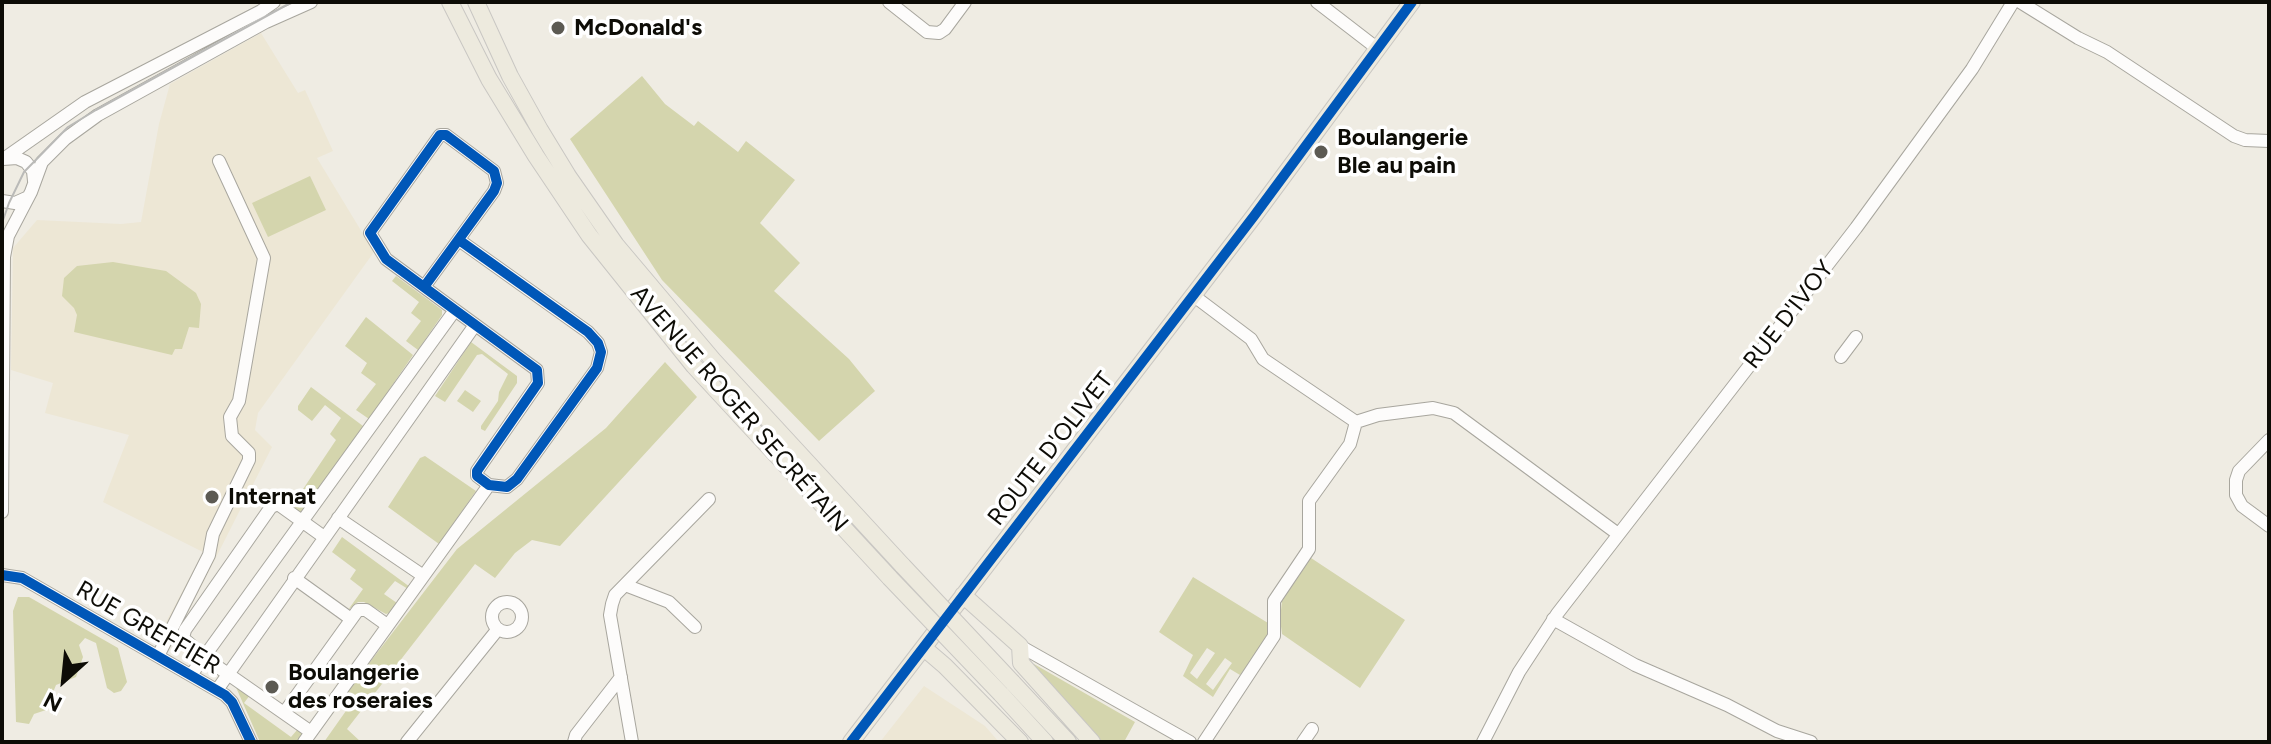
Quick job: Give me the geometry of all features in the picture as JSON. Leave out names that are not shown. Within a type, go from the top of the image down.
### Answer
[{"type":"main road","name":"AVENUE ROGER SECRÉTAIN","points":[[450,2],[489,79],[536,156],[589,235],[694,366],[1006,688],[1068,742]]},
{"type":"main road","points":[[465,2],[503,81],[540,130]]},
{"type":"main road","name":"AVENUE ROGER SECRÉTAIN","points":[[476,2],[510,76],[540,130],[616,245],[896,572]]},
{"type":"main road","name":"ROUTE D'OLIVET","points":[[851,742],[1194,296],[1279,177],[1412,2]]},
{"type":"main road","points":[[963,595],[1020,646],[1021,663],[1025,669],[1092,742]]},
{"type":"main road","points":[[924,648],[1020,742]]},
{"type":"main road","name":"AVENUE ROGER SECRÉTAIN","points":[[1006,688],[1045,742]]},
{"type":"street","points":[[4,159],[85,102],[274,2]]},
{"type":"street","points":[[2,512],[4,257],[8,236],[34,185],[38,170],[65,139],[98,115],[266,22],[311,2]]},
{"type":"street","points":[[889,2],[927,32],[939,33],[965,2]]},
{"type":"street","points":[[1317,2],[1378,49]]},
{"type":"street","name":"RUE D'IVOY","points":[[1483,742],[1519,672],[1553,619],[1856,228],[1972,69],[2013,2]]},
{"type":"street","points":[[2020,2],[2107,52],[2234,136],[2245,140],[2269,141]]},
{"type":"street","points":[[424,287],[494,191],[497,177],[494,171],[446,135],[440,135],[370,233],[386,259],[475,325],[533,366],[540,378],[477,471],[477,476],[489,485],[507,487],[517,479],[597,368],[601,352],[588,332],[459,240]]},
{"type":"street","points":[[4,159],[17,158],[27,163],[33,171],[34,185]]},
{"type":"street","points":[[158,656],[209,555],[213,534],[249,460],[249,453],[232,436],[230,417],[239,401],[264,258],[219,161]]},
{"type":"street","points":[[2,201],[15,203],[26,198]]},
{"type":"street","points":[[1194,296],[1251,339],[1263,359],[1356,422]]},
{"type":"street","points":[[191,675],[455,310]]},
{"type":"street","points":[[217,690],[475,325]]},
{"type":"street","points":[[1841,357],[1856,337]]},
{"type":"street","points":[[1356,422],[1378,415],[1433,408],[1454,413],[1618,534]]},
{"type":"street","points":[[1204,742],[1274,636],[1274,601],[1309,549],[1309,501],[1350,444],[1356,422]]},
{"type":"street","points":[[2269,440],[2239,471],[2236,480],[2236,495],[2242,506],[2269,526]]},
{"type":"street","points":[[360,443],[381,457]]},
{"type":"street","points":[[324,537],[278,504],[271,507],[185,630],[183,638],[203,659],[284,713],[308,737],[489,485]]},
{"type":"street","points":[[632,742],[610,615],[615,595],[709,499]]},
{"type":"street","points":[[338,518],[422,575]]},
{"type":"street","name":"RUE GREFFIER","points":[[2,575],[22,578],[217,690],[232,702],[251,742]]},
{"type":"street","points":[[294,578],[351,619]]},
{"type":"street","points":[[625,585],[669,602],[695,627]]},
{"type":"street","points":[[284,713],[358,610],[363,609],[387,625]]},
{"type":"street","points":[[1553,619],[1635,665],[1727,705],[1775,736],[1811,742]]},
{"type":"street","points":[[407,742],[498,629]]},
{"type":"street","points":[[1020,646],[1190,742]]},
{"type":"street","points":[[574,742],[576,735],[621,677]]},
{"type":"street","points":[[1303,742],[1312,729]]},
{"type":"shaded area","points":[[261,33],[298,93],[305,90],[333,151],[317,158],[374,252],[258,413],[255,430],[272,447],[169,650],[155,643],[203,552],[103,502],[129,435],[45,413],[53,383],[11,370],[13,248],[37,220],[141,222],[159,124],[170,84]]},
{"type":"shaded area","points":[[924,686],[985,726],[999,742],[880,742]]},
{"type":"green space","points":[[642,76],[665,104],[694,126],[698,121],[738,152],[746,141],[795,180],[760,223],[800,263],[774,291],[849,359],[875,391],[819,441],[662,280],[570,139]]},
{"type":"green space","points":[[310,176],[326,210],[268,237],[252,203]]},
{"type":"green space","points":[[113,262],[166,271],[196,293],[201,304],[199,328],[189,327],[182,349],[175,349],[172,355],[74,332],[77,315],[62,296],[64,278],[77,266]]},
{"type":"green space","points":[[396,276],[442,310],[442,315],[418,350],[406,341],[421,321],[411,313],[419,302],[392,281]]},
{"type":"green space","points":[[366,317],[413,355],[369,419],[356,410],[376,384],[361,373],[367,363],[345,346]]},
{"type":"green space","points":[[471,342],[517,376],[517,383],[485,431],[481,426],[498,401],[508,374],[482,354],[477,355],[445,402],[435,396]]},
{"type":"green space","points":[[665,362],[697,397],[560,546],[532,540],[515,553],[495,578],[475,564],[347,729],[361,742],[324,742],[348,708],[340,701],[457,549],[606,428]]},
{"type":"green space","points":[[311,387],[363,426],[303,513],[300,513],[291,507],[336,440],[330,434],[341,418],[325,405],[312,421],[298,410]]},
{"type":"green space","points":[[465,390],[481,401],[473,412],[457,401]]},
{"type":"green space","points":[[425,456],[476,491],[439,544],[388,507],[420,458]]},
{"type":"green space","points":[[342,537],[410,587],[408,589],[395,581],[384,594],[397,603],[389,613],[364,602],[358,602],[348,610],[363,589],[350,579],[356,570],[332,552]]},
{"type":"green space","points":[[1311,558],[1405,620],[1360,688],[1282,634],[1282,601]]},
{"type":"green space","points":[[1193,577],[1268,623],[1269,631],[1268,638],[1240,675],[1230,669],[1213,697],[1183,676],[1193,655],[1159,632]],"holes":[[[1207,648],[1215,653],[1197,679],[1190,673]],[[1225,658],[1232,663],[1213,690],[1206,684]]]},
{"type":"green space","points":[[18,597],[29,597],[118,648],[127,682],[121,691],[114,693],[107,688],[96,643],[85,638],[79,645],[83,657],[76,677],[56,685],[46,710],[34,714],[29,724],[16,722],[13,611]]},
{"type":"green space","points":[[1034,664],[1135,722],[1124,742],[1099,742],[1032,666]]},
{"type":"green space","points":[[235,685],[250,695],[244,703],[291,737],[297,730],[302,733],[300,742],[260,742]]},
{"type":"tram line","points":[[2,223],[24,172],[68,127],[292,2]]},
{"type":"cycle path","points":[[851,742],[1254,216],[1412,2]]},
{"type":"cycle path","points":[[424,287],[497,183],[494,171],[446,135],[440,135],[370,233],[386,259],[455,310],[537,370],[538,383],[477,471],[477,476],[489,485],[507,487],[517,479],[597,368],[601,352],[588,332],[459,240]]},
{"type":"cycle path","points":[[2,575],[22,578],[225,695],[232,702],[251,742]]},
{"type":"place","name":"McDonald's","points":[[558,28]]},
{"type":"place","name":"Boulangerie Ble au pain","points":[[1321,152]]},
{"type":"place","name":"Internat","points":[[212,497]]},
{"type":"place","name":"Boulangerie des roseraies","points":[[272,687]]}]
